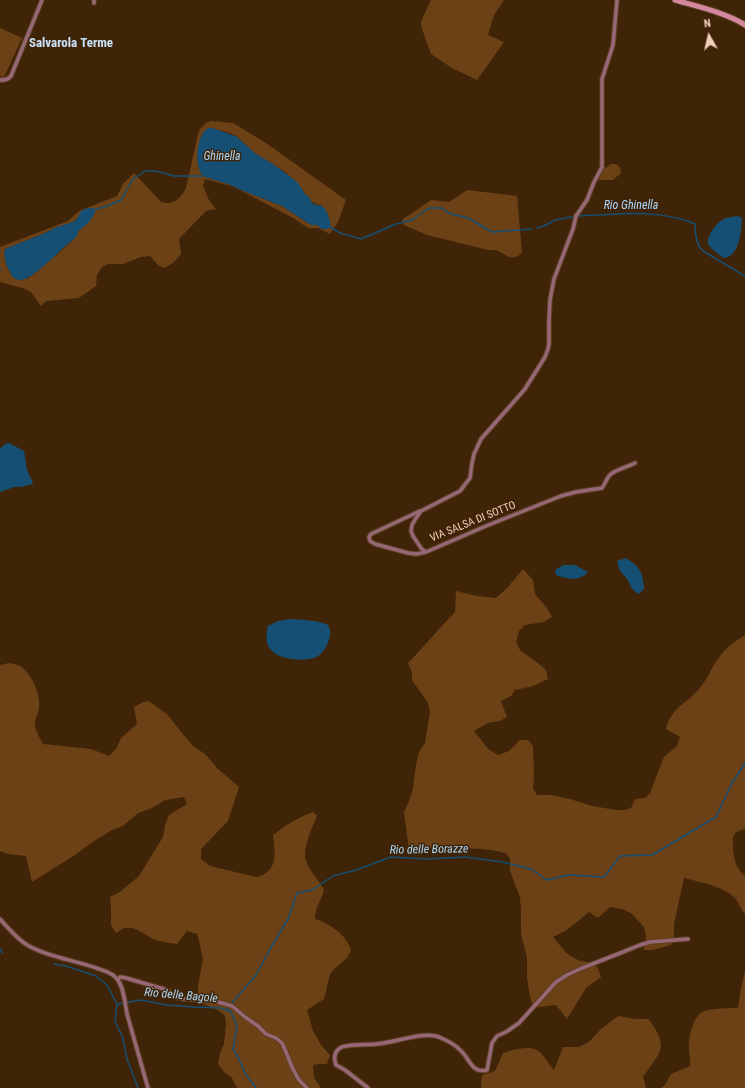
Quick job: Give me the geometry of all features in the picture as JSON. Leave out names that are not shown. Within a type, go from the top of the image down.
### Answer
[{"type":"main road","points":[[675,0],[724,15],[745,25]]},
{"type":"street","points":[[0,80],[6,80],[11,76],[42,0]]},
{"type":"street","points":[[426,552],[416,554],[408,553],[375,544],[370,541],[369,537],[371,534],[460,491],[470,478],[474,454],[481,439],[524,389],[545,357],[549,344],[549,321],[552,290],[576,217],[588,198],[602,164],[602,78],[613,45],[617,0]]},
{"type":"street","name":"VIA SALSA DI SOTTO","points":[[421,511],[412,525],[411,531],[421,548],[426,552],[561,496],[602,488],[609,476],[616,471],[635,463]]},
{"type":"street","points":[[0,919],[28,946],[42,952],[92,966],[108,972],[118,979],[148,1088]]},
{"type":"street","points":[[368,1088],[336,1065],[334,1060],[335,1054],[340,1048],[387,1043],[422,1036],[437,1037],[451,1043],[461,1050],[476,1070],[481,1072],[487,1070],[492,1043],[497,1036],[520,1023],[556,982],[582,968],[640,945],[650,942],[688,939]]},
{"type":"street","points":[[118,979],[120,977],[126,978],[166,990],[173,995],[185,999],[216,1001],[232,1006],[266,1034],[276,1038],[282,1043],[292,1068],[299,1080],[307,1088]]},
{"type":"shaded area","points":[[431,0],[504,0],[494,15],[488,35],[504,42],[477,80],[452,68],[431,54],[421,23]]},
{"type":"shaded area","points":[[0,28],[22,38],[4,77],[0,76]]},
{"type":"shaded area","points":[[211,121],[233,123],[266,143],[346,200],[338,222],[330,234],[318,228],[308,228],[293,218],[234,187],[205,179],[203,186],[209,200],[216,209],[206,211],[179,239],[181,254],[173,263],[164,268],[159,266],[150,256],[141,257],[123,264],[108,264],[102,267],[97,275],[96,286],[79,298],[46,301],[41,306],[31,292],[0,282],[0,247],[68,221],[79,211],[117,196],[123,184],[134,173],[161,202],[169,203],[179,198],[186,188],[199,130],[206,123]],"holes":[[[213,128],[236,136],[255,153],[280,168],[291,177],[312,202],[321,205],[326,211],[329,219],[327,229],[322,229],[317,225],[309,224],[282,206],[228,184],[205,177],[201,173],[198,162],[200,141],[205,130]],[[79,215],[86,225],[78,231],[73,240],[60,252],[27,279],[11,275],[5,259],[5,249],[70,223],[76,220]]]},
{"type":"shaded area","points":[[611,164],[616,164],[620,167],[621,173],[613,180],[598,180],[604,166],[606,168]]},
{"type":"shaded area","points":[[467,190],[517,196],[522,253],[518,256],[511,257],[499,251],[488,250],[427,235],[404,225],[402,220],[431,200],[449,202]]},
{"type":"shaded area","points":[[523,569],[533,580],[535,594],[547,608],[552,617],[544,622],[525,625],[519,631],[516,642],[520,650],[546,670],[548,679],[533,686],[515,690],[511,696],[501,701],[507,717],[500,721],[488,723],[474,731],[488,749],[498,755],[509,751],[520,740],[528,740],[533,746],[533,789],[537,795],[552,795],[592,806],[616,810],[631,808],[635,799],[645,798],[650,793],[664,757],[677,746],[680,737],[666,729],[671,716],[699,689],[723,652],[745,635],[745,829],[739,831],[734,836],[733,853],[739,870],[745,876],[745,914],[735,898],[724,890],[684,878],[674,924],[674,939],[671,945],[652,950],[644,950],[646,936],[644,927],[631,913],[622,909],[610,907],[598,918],[589,912],[567,930],[553,937],[563,950],[572,957],[580,961],[594,964],[597,967],[601,977],[586,988],[567,1019],[556,1005],[538,1007],[532,1004],[527,977],[527,958],[521,934],[520,897],[510,871],[510,858],[505,853],[482,849],[441,847],[409,849],[404,812],[413,789],[419,752],[425,743],[430,712],[428,703],[412,680],[412,672],[408,663],[455,612],[456,591],[477,596],[496,598],[508,587]]},
{"type":"shaded area","points":[[9,663],[23,668],[31,678],[37,690],[39,708],[35,727],[43,744],[91,749],[109,756],[116,749],[121,738],[137,724],[134,707],[143,702],[149,701],[168,715],[192,745],[206,755],[218,769],[239,787],[228,821],[201,849],[201,859],[210,866],[256,877],[263,874],[269,871],[274,861],[275,855],[273,835],[282,828],[307,814],[313,812],[317,816],[308,838],[305,851],[306,861],[324,890],[316,911],[315,919],[337,930],[349,944],[351,950],[347,958],[330,974],[324,999],[307,1010],[313,1031],[321,1045],[330,1055],[327,1064],[313,1065],[314,1078],[321,1088],[237,1088],[232,1078],[224,1072],[218,1064],[220,1053],[224,1044],[226,1024],[225,1016],[218,1010],[201,1003],[198,996],[198,986],[203,959],[197,934],[187,931],[177,944],[156,940],[136,929],[131,928],[121,929],[116,933],[111,925],[110,897],[120,892],[139,876],[163,837],[165,825],[169,815],[187,804],[184,797],[165,800],[152,808],[138,813],[123,826],[112,830],[32,882],[26,856],[8,854],[0,851],[0,665]]},
{"type":"shaded area","points":[[745,971],[745,1088],[661,1088],[665,1085],[671,1074],[690,1066],[689,1039],[693,1024],[698,1016],[704,1011],[709,1010],[738,1008]]},
{"type":"shaded area","points":[[618,1016],[635,1019],[648,1019],[660,1038],[661,1047],[659,1053],[643,1077],[646,1088],[481,1088],[482,1075],[495,1071],[503,1053],[520,1048],[537,1050],[542,1054],[554,1070],[563,1047],[579,1047],[589,1042],[601,1029]]},
{"type":"water","name":"Ghinella","points":[[208,128],[213,128],[237,137],[256,154],[292,178],[298,183],[312,203],[322,206],[326,210],[331,224],[330,227],[327,229],[322,229],[317,225],[311,225],[282,206],[228,184],[205,177],[201,173],[199,167],[198,152],[201,137]]},
{"type":"water","points":[[89,208],[96,209],[93,216],[87,224],[78,231],[78,234],[74,239],[30,276],[20,280],[13,277],[6,263],[4,254],[5,249],[70,223],[76,220],[82,210]]},
{"type":"water","points":[[737,216],[742,218],[739,242],[733,253],[724,258],[709,246],[708,238],[717,224],[725,218]]},
{"type":"water","points":[[9,443],[24,451],[27,470],[33,483],[0,492],[0,449],[5,444]]},
{"type":"water","points":[[626,558],[638,567],[642,574],[644,589],[639,594],[633,589],[619,568],[617,561]]},
{"type":"water","points":[[564,565],[575,565],[588,572],[581,577],[573,579],[556,575],[555,571]]},
{"type":"water","points":[[291,619],[315,621],[328,625],[330,635],[322,653],[311,659],[299,660],[280,656],[269,648],[266,639],[268,626],[278,621]]},
{"type":"waterway","points":[[96,209],[121,200],[133,179],[145,171],[156,171],[174,176],[203,176]]},
{"type":"waterway","points":[[330,227],[340,233],[361,239],[396,224],[412,220],[429,208],[442,208],[452,214],[468,218],[492,232],[532,229]]},
{"type":"waterway","name":"Rio Ghinella","points":[[537,228],[557,220],[580,216],[648,214],[672,217],[695,224],[697,242],[700,248],[745,276]]},
{"type":"waterway","name":"Rio delle Borazze","points":[[228,1010],[232,1003],[256,975],[288,919],[297,893],[312,890],[333,876],[356,870],[391,857],[427,859],[465,857],[502,862],[531,869],[547,880],[568,875],[604,877],[620,856],[652,855],[716,817],[732,783],[745,763]]},
{"type":"waterway","points":[[0,949],[3,953]]},
{"type":"waterway","points":[[54,964],[66,966],[96,976],[107,985],[117,1004],[115,1021],[123,1038],[127,1059],[138,1088]]},
{"type":"waterway","name":"Rio delle Bagole","points":[[117,1004],[141,1000],[167,1005],[221,1008],[231,1012],[237,1026],[233,1049],[245,1073],[256,1088]]},
{"type":"district","name":"Salvarola Terme","points":[[71,44]]}]
